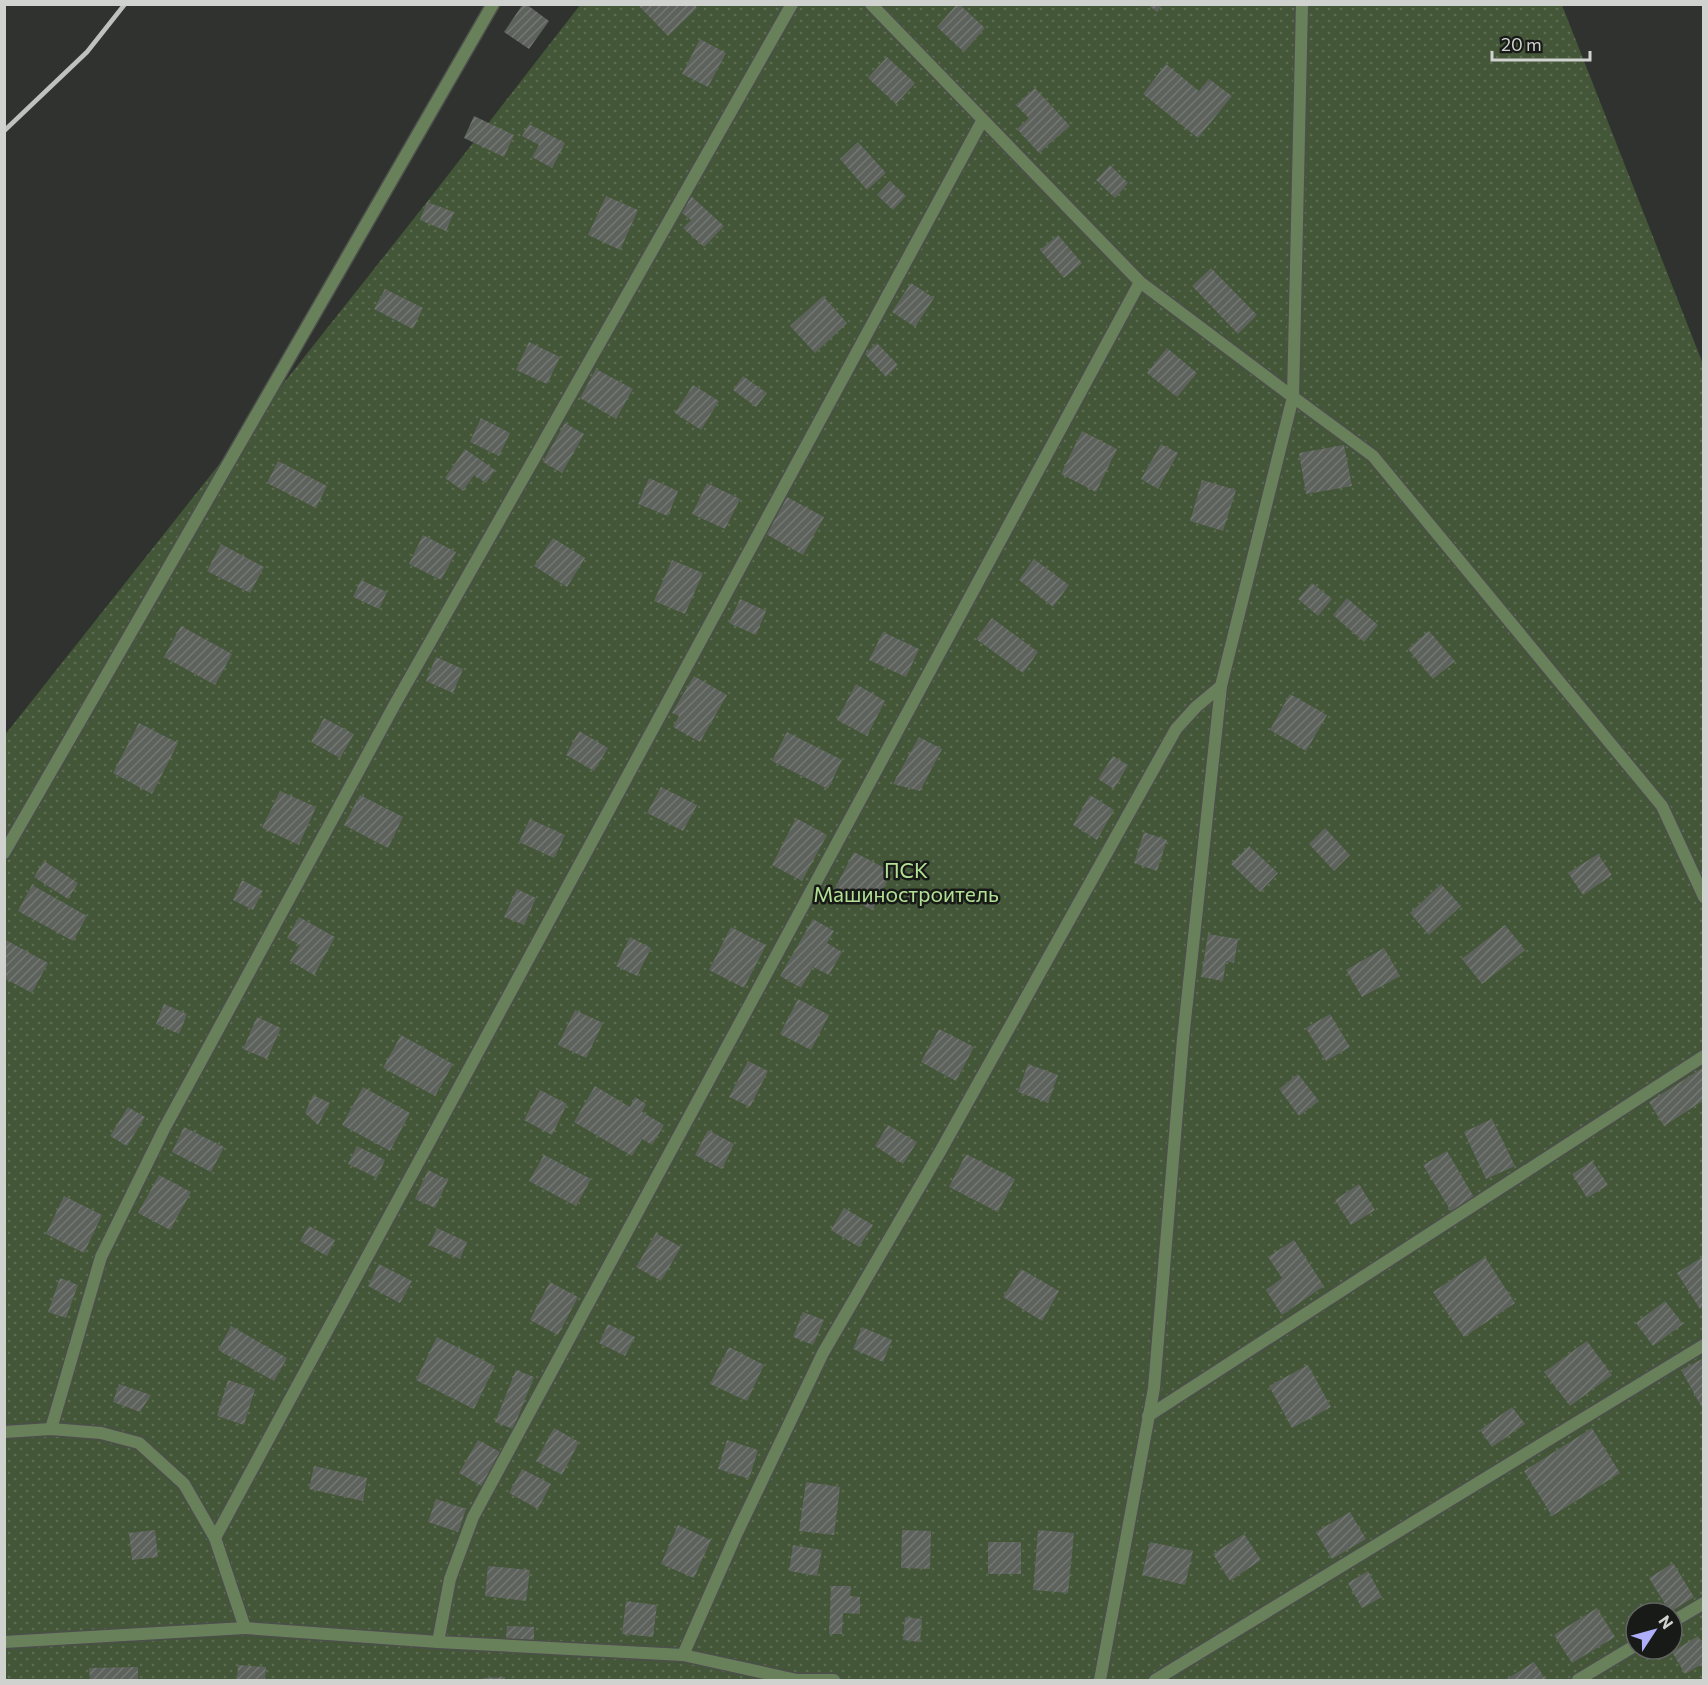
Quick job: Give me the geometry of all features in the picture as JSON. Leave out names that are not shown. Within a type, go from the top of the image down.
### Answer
[{"type":"street","points":[[4,853],[493,4]]},
{"type":"street","points":[[51,1429],[101,1257],[164,1129],[395,704],[792,4]]},
{"type":"street","points":[[871,4],[1140,282],[1373,456],[1662,806],[1704,897]]},
{"type":"street","points":[[1100,1680],[1154,1388],[1183,1039],[1221,686],[1293,397],[1302,4]]},
{"type":"street","points":[[215,1538],[982,120]]},
{"type":"street","points":[[438,1642],[450,1579],[474,1517],[1140,282]]},
{"type":"street","points":[[683,1655],[736,1535],[823,1353],[941,1150],[1176,729],[1196,707],[1221,686]]},
{"type":"street","points":[[1148,1416],[1704,1056]]},
{"type":"street","points":[[1155,1680],[1704,1345]]},
{"type":"street","points":[[4,1432],[51,1429],[101,1433],[139,1443],[184,1484],[215,1538],[245,1628]]},
{"type":"street","points":[[1684,1615],[1704,1603]]},
{"type":"street","points":[[4,1642],[245,1628],[438,1642],[683,1655],[797,1680],[834,1680]]},
{"type":"street","points":[[1578,1680],[1624,1652]]},
{"type":"green space","name":"ПСК Машиностроитель","points":[[580,5],[1562,5],[1703,364],[1703,1680],[5,1680],[4,736]]},
{"type":"building","points":[[523,4],[549,21],[529,49],[504,32]]},
{"type":"building","points":[[641,4],[694,4],[697,8],[668,36],[639,6]]},
{"type":"building","points":[[957,4],[985,28],[964,52],[937,27]]},
{"type":"building","points":[[1147,4],[1163,4],[1157,12]]},
{"type":"building","points":[[700,39],[726,53],[708,87],[682,74]]},
{"type":"building","points":[[887,57],[915,83],[896,104],[868,78]]},
{"type":"building","points":[[1166,64],[1199,91],[1209,79],[1232,96],[1198,138],[1143,94]]},
{"type":"building","points":[[1035,88],[1070,126],[1039,153],[1017,129],[1029,118],[1016,105]]},
{"type":"building","points":[[474,116],[514,135],[504,157],[464,138]]},
{"type":"building","points":[[529,124],[565,143],[552,168],[532,157],[539,145],[522,136]]},
{"type":"building","points":[[858,142],[886,173],[867,190],[840,159]]},
{"type":"building","points":[[1110,165],[1128,183],[1115,198],[1096,180]]},
{"type":"building","points":[[890,181],[906,196],[893,210],[877,195]]},
{"type":"building","points":[[690,195],[724,226],[704,247],[683,228],[691,220],[677,209]]},
{"type":"building","points":[[606,196],[638,210],[620,250],[588,235]]},
{"type":"building","points":[[427,202],[454,212],[446,231],[420,220]]},
{"type":"building","points":[[1058,235],[1082,263],[1064,278],[1040,250]]},
{"type":"building","points":[[1211,268],[1257,315],[1238,334],[1192,286]]},
{"type":"building","points":[[911,283],[934,298],[915,327],[892,312]]},
{"type":"building","points":[[385,289],[423,308],[413,329],[374,309]]},
{"type":"building","points":[[823,296],[847,323],[815,353],[790,326]]},
{"type":"building","points":[[529,342],[560,357],[547,384],[516,370]]},
{"type":"building","points":[[877,343],[898,365],[886,377],[865,354]]},
{"type":"building","points":[[1167,348],[1197,373],[1177,397],[1147,373]]},
{"type":"building","points":[[596,369],[633,389],[616,419],[580,398]]},
{"type":"building","points":[[743,376],[767,393],[756,407],[733,390]]},
{"type":"building","points":[[693,385],[719,401],[701,430],[675,413]]},
{"type":"building","points":[[481,418],[510,433],[499,456],[470,442]]},
{"type":"building","points":[[565,423],[584,434],[562,473],[543,462]]},
{"type":"building","points":[[1082,431],[1117,449],[1096,492],[1061,474]]},
{"type":"building","points":[[1161,444],[1178,453],[1158,489],[1141,479]]},
{"type":"building","points":[[1344,445],[1352,486],[1306,494],[1299,453]]},
{"type":"building","points":[[465,449],[495,470],[486,483],[474,475],[463,491],[445,478]]},
{"type":"building","points":[[278,461],[327,486],[316,508],[267,483]]},
{"type":"building","points":[[649,478],[678,491],[668,516],[638,504]]},
{"type":"building","points":[[1202,480],[1236,490],[1223,531],[1190,521]]},
{"type":"building","points":[[707,483],[740,499],[725,529],[692,514]]},
{"type":"building","points":[[787,497],[824,517],[803,555],[766,534]]},
{"type":"building","points":[[423,535],[456,552],[441,580],[409,564]]},
{"type":"building","points":[[553,538],[585,558],[567,587],[534,566]]},
{"type":"building","points":[[221,544],[264,567],[250,593],[207,571]]},
{"type":"building","points":[[1034,559],[1069,585],[1053,607],[1019,580]]},
{"type":"building","points":[[672,560],[703,573],[685,614],[654,601]]},
{"type":"building","points":[[361,580],[387,592],[379,609],[353,597]]},
{"type":"building","points":[[1312,583],[1332,599],[1318,616],[1298,599]]},
{"type":"building","points":[[1347,598],[1378,625],[1364,642],[1333,615]]},
{"type":"building","points":[[740,599],[766,611],[756,635],[729,623]]},
{"type":"building","points":[[992,618],[1038,652],[1023,673],[976,639]]},
{"type":"building","points":[[181,626],[232,654],[215,685],[164,657]]},
{"type":"building","points":[[1429,631],[1455,661],[1433,679],[1408,649]]},
{"type":"building","points":[[883,632],[919,649],[906,677],[869,660]]},
{"type":"building","points":[[436,657],[463,669],[453,693],[426,681]]},
{"type":"building","points":[[694,676],[727,695],[700,742],[673,727],[679,716],[672,713]]},
{"type":"building","points":[[856,684],[885,701],[867,736],[837,720]]},
{"type":"building","points":[[1290,694],[1327,715],[1306,751],[1270,730]]},
{"type":"building","points":[[324,718],[354,734],[340,758],[311,742]]},
{"type":"building","points":[[139,723],[178,743],[152,794],[113,773]]},
{"type":"building","points":[[579,731],[608,748],[594,771],[566,755]]},
{"type":"building","points":[[787,732],[842,760],[828,789],[772,761]]},
{"type":"building","points":[[919,737],[942,749],[920,791],[893,784]]},
{"type":"building","points":[[1113,756],[1128,765],[1114,789],[1098,779]]},
{"type":"building","points":[[661,787],[697,805],[683,831],[647,813]]},
{"type":"building","points":[[280,791],[316,807],[299,845],[262,828]]},
{"type":"building","points":[[360,795],[403,817],[388,848],[344,825]]},
{"type":"building","points":[[1090,795],[1114,810],[1097,840],[1073,825]]},
{"type":"building","points":[[796,818],[827,835],[802,881],[772,865]]},
{"type":"building","points":[[530,819],[565,835],[554,858],[519,842]]},
{"type":"building","points":[[1325,828],[1350,855],[1334,871],[1309,844]]},
{"type":"building","points":[[1144,832],[1167,840],[1157,871],[1134,863]]},
{"type":"building","points":[[1249,846],[1278,873],[1260,892],[1231,864]]},
{"type":"building","points":[[854,852],[892,872],[872,910],[834,890]]},
{"type":"building","points":[[1598,854],[1612,875],[1583,895],[1568,873]]},
{"type":"building","points":[[44,861],[78,883],[68,899],[34,877]]},
{"type":"building","points":[[242,880],[263,891],[253,910],[233,900]]},
{"type":"building","points":[[1441,884],[1461,906],[1429,935],[1410,913]]},
{"type":"building","points":[[32,885],[87,916],[73,941],[18,911]]},
{"type":"building","points":[[517,889],[536,898],[524,925],[504,917]]},
{"type":"building","points":[[299,917],[335,937],[314,975],[290,961],[300,945],[287,938]]},
{"type":"building","points":[[813,919],[834,931],[827,943],[842,952],[829,975],[813,967],[801,988],[780,976]]},
{"type":"building","points":[[1505,925],[1525,950],[1482,984],[1462,959]]},
{"type":"building","points":[[731,927],[766,945],[744,988],[709,970]]},
{"type":"building","points":[[1208,934],[1238,939],[1234,963],[1226,961],[1223,981],[1201,977]]},
{"type":"building","points":[[630,937],[651,948],[637,976],[616,966]]},
{"type":"building","points":[[4,939],[48,963],[32,993],[4,978]]},
{"type":"building","points":[[1384,948],[1400,976],[1362,997],[1346,970]]},
{"type":"building","points":[[798,999],[829,1015],[811,1050],[780,1034]]},
{"type":"building","points":[[164,1004],[187,1014],[179,1034],[156,1024]]},
{"type":"building","points":[[575,1010],[603,1023],[586,1058],[558,1045]]},
{"type":"building","points":[[1330,1014],[1350,1047],[1326,1061],[1306,1028]]},
{"type":"building","points":[[257,1017],[281,1028],[267,1059],[243,1049]]},
{"type":"building","points":[[939,1029],[974,1047],[956,1081],[921,1062]]},
{"type":"building","points":[[401,1035],[453,1064],[435,1096],[383,1068]]},
{"type":"building","points":[[748,1061],[768,1071],[750,1107],[729,1097]]},
{"type":"building","points":[[1028,1064],[1058,1075],[1048,1103],[1018,1092]]},
{"type":"building","points":[[1704,1067],[1704,1100],[1664,1126],[1649,1102]]},
{"type":"building","points":[[1298,1074],[1319,1101],[1299,1116],[1279,1089]]},
{"type":"building","points":[[595,1086],[630,1107],[635,1097],[646,1104],[642,1112],[664,1125],[652,1145],[642,1139],[632,1156],[574,1122]]},
{"type":"building","points":[[363,1087],[410,1113],[390,1151],[342,1125]]},
{"type":"building","points":[[540,1090],[567,1104],[552,1135],[524,1120]]},
{"type":"building","points":[[313,1095],[330,1103],[318,1125],[305,1113]]},
{"type":"building","points":[[128,1107],[145,1117],[127,1146],[110,1136]]},
{"type":"building","points":[[1492,1119],[1515,1166],[1486,1179],[1464,1132]]},
{"type":"building","points":[[888,1125],[917,1142],[903,1164],[875,1146]]},
{"type":"building","points":[[184,1127],[224,1147],[211,1172],[172,1152]]},
{"type":"building","points":[[708,1130],[734,1144],[722,1169],[695,1155]]},
{"type":"building","points":[[357,1146],[385,1160],[377,1178],[348,1164]]},
{"type":"building","points":[[1447,1151],[1475,1199],[1452,1213],[1423,1165]]},
{"type":"building","points":[[966,1154],[1015,1179],[998,1212],[949,1187]]},
{"type":"building","points":[[544,1155],[591,1179],[576,1206],[529,1181]]},
{"type":"building","points":[[1592,1161],[1608,1185],[1587,1198],[1572,1174]]},
{"type":"building","points":[[428,1170],[448,1180],[435,1208],[415,1199]]},
{"type":"building","points":[[159,1175],[191,1192],[170,1230],[138,1213]]},
{"type":"building","points":[[1359,1184],[1375,1210],[1351,1225],[1335,1200]]},
{"type":"building","points":[[64,1196],[102,1215],[84,1253],[46,1234]]},
{"type":"building","points":[[844,1208],[873,1225],[859,1247],[831,1230]]},
{"type":"building","points":[[309,1226],[335,1240],[327,1256],[300,1241]]},
{"type":"building","points":[[437,1228],[467,1242],[460,1259],[429,1245]]},
{"type":"building","points":[[656,1233],[681,1247],[661,1281],[636,1267]]},
{"type":"building","points":[[1294,1240],[1324,1286],[1282,1315],[1266,1290],[1282,1278],[1268,1257]]},
{"type":"building","points":[[1704,1256],[1704,1307],[1700,1309],[1677,1273]]},
{"type":"building","points":[[1485,1257],[1515,1303],[1464,1337],[1433,1292]]},
{"type":"building","points":[[379,1264],[412,1281],[400,1303],[368,1286]]},
{"type":"building","points":[[1021,1269],[1059,1291],[1042,1321],[1003,1297]]},
{"type":"building","points":[[60,1278],[78,1285],[66,1318],[48,1312]]},
{"type":"building","points":[[550,1282],[578,1297],[558,1335],[530,1320]]},
{"type":"building","points":[[1665,1301],[1683,1324],[1653,1346],[1636,1323]]},
{"type":"building","points":[[803,1312],[824,1320],[813,1345],[793,1337]]},
{"type":"building","points":[[608,1324],[635,1337],[625,1356],[599,1343]]},
{"type":"building","points":[[231,1326],[287,1358],[274,1381],[218,1350]]},
{"type":"building","points":[[862,1327],[892,1340],[883,1362],[853,1349]]},
{"type":"building","points":[[437,1337],[495,1366],[474,1409],[416,1380]]},
{"type":"building","points":[[1587,1341],[1612,1375],[1570,1406],[1544,1372]]},
{"type":"building","points":[[729,1347],[764,1365],[747,1401],[710,1384]]},
{"type":"building","points":[[1704,1358],[1704,1411],[1681,1370]]},
{"type":"building","points":[[1308,1365],[1331,1407],[1292,1428],[1269,1386]]},
{"type":"building","points":[[516,1370],[534,1377],[513,1429],[495,1422]]},
{"type":"building","points":[[228,1380],[255,1389],[244,1425],[217,1416]]},
{"type":"building","points":[[119,1384],[151,1395],[140,1412],[113,1402]]},
{"type":"building","points":[[1512,1407],[1525,1424],[1492,1447],[1480,1430]]},
{"type":"building","points":[[554,1428],[579,1442],[562,1475],[536,1461]]},
{"type":"building","points":[[1592,1428],[1620,1473],[1552,1516],[1524,1471]]},
{"type":"building","points":[[478,1440],[502,1453],[483,1487],[459,1473]]},
{"type":"building","points":[[727,1440],[758,1450],[749,1479],[718,1469]]},
{"type":"building","points":[[314,1466],[367,1478],[363,1501],[309,1489]]},
{"type":"building","points":[[522,1469],[551,1484],[538,1509],[509,1493]]},
{"type":"building","points":[[806,1482],[840,1487],[834,1535],[799,1531]]},
{"type":"building","points":[[436,1499],[466,1509],[458,1532],[428,1522]]},
{"type":"building","points":[[1350,1512],[1366,1539],[1332,1559],[1316,1532]]},
{"type":"building","points":[[678,1525],[711,1540],[694,1578],[661,1564]]},
{"type":"building","points":[[155,1530],[158,1557],[132,1560],[129,1533]]},
{"type":"building","points":[[902,1530],[931,1531],[930,1569],[901,1568]]},
{"type":"building","points":[[1038,1530],[1074,1533],[1068,1593],[1033,1590]]},
{"type":"building","points":[[1244,1534],[1261,1560],[1230,1581],[1213,1554]]},
{"type":"building","points":[[988,1542],[1021,1542],[1021,1574],[988,1574]]},
{"type":"building","points":[[1150,1542],[1193,1551],[1185,1585],[1142,1575]]},
{"type":"building","points":[[793,1545],[822,1550],[817,1576],[789,1571]]},
{"type":"building","points":[[1673,1563],[1694,1597],[1684,1603],[1684,1601],[1663,1601],[1649,1578]]},
{"type":"building","points":[[488,1566],[530,1570],[526,1601],[485,1596]]},
{"type":"building","points":[[1368,1571],[1382,1597],[1362,1608],[1348,1583]]},
{"type":"building","points":[[831,1586],[851,1586],[850,1596],[860,1597],[860,1614],[843,1613],[842,1634],[829,1634]]},
{"type":"building","points":[[626,1601],[657,1605],[653,1637],[622,1634]]},
{"type":"building","points":[[1597,1608],[1615,1637],[1572,1663],[1554,1635]]},
{"type":"building","points":[[905,1617],[922,1619],[920,1642],[903,1640]]},
{"type":"building","points":[[507,1626],[534,1627],[534,1641],[506,1640]]},
{"type":"building","points":[[1698,1636],[1704,1646],[1704,1663],[1685,1674],[1677,1661],[1684,1661],[1684,1645]]},
{"type":"building","points":[[1534,1662],[1546,1680],[1507,1679]]},
{"type":"building","points":[[238,1665],[266,1667],[265,1680],[237,1680]]},
{"type":"building","points":[[138,1667],[138,1680],[90,1680],[89,1668]]},
{"type":"building","points":[[505,1677],[505,1680],[483,1680],[483,1678]]},
{"type":"railway","points":[[4,131],[87,52],[125,4]]}]
